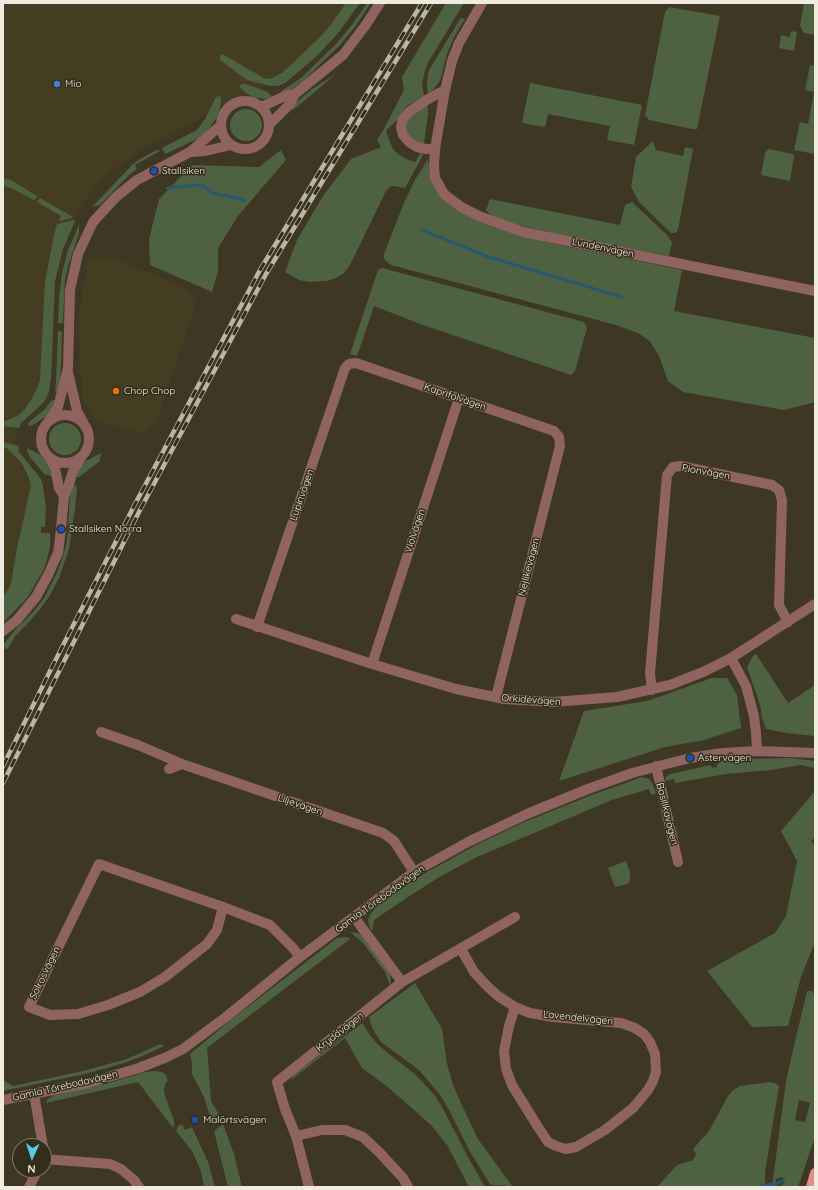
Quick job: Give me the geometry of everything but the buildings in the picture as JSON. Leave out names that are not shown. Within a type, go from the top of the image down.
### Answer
[{"type":"main road","points":[[811,1187],[815,1174]]},
{"type":"street","points":[[270,125],[266,112],[255,103],[248,101],[235,103],[229,108],[225,113],[221,125],[222,132],[231,145],[245,149],[260,145],[268,133],[270,125],[290,104],[296,94],[343,55],[380,3]]},
{"type":"street","name":"Lundenvägen","points":[[482,3],[459,43],[452,61],[445,90],[435,149],[434,166],[435,178],[444,194],[479,216],[523,232],[815,291]]},
{"type":"street","points":[[435,149],[418,147],[409,142],[403,135],[401,128],[403,119],[409,112],[445,90]]},
{"type":"street","points":[[261,107],[285,96],[296,94]]},
{"type":"street","points":[[3,631],[17,620],[36,597],[48,575],[58,553],[64,496],[73,471],[87,450],[89,444],[88,431],[77,411],[68,368],[70,290],[78,254],[93,222],[116,197],[137,180],[190,152],[221,125]]},
{"type":"street","points":[[190,152],[205,151],[231,145]]},
{"type":"street","name":"Kaprifolvägen","points":[[349,364],[356,363],[459,398],[554,431],[560,437]]},
{"type":"street","name":"Lupinvägen","points":[[257,627],[345,368],[349,364]]},
{"type":"street","points":[[64,496],[59,488],[55,468],[45,452],[41,438],[42,430],[58,407],[68,368]]},
{"type":"street","name":"Violvägen","points":[[372,664],[459,398]]},
{"type":"street","points":[[49,421],[55,417],[70,415],[83,423]]},
{"type":"street","name":"Nejlikevägen","points":[[496,697],[560,446],[560,437]]},
{"type":"street","points":[[48,456],[61,463],[76,461],[82,456]]},
{"type":"street","name":"Pionvägen","points":[[652,690],[650,673],[667,475],[673,467],[681,466],[772,486],[780,490],[782,500],[779,605],[788,622]]},
{"type":"street","name":"Orkidévägen","points":[[236,620],[372,664],[456,689],[528,702],[553,702],[586,701],[617,697],[670,685],[703,672],[731,658],[815,604]]},
{"type":"street","points":[[731,658],[746,686],[752,708],[757,751]]},
{"type":"street","name":"Liljevägen","points":[[101,732],[138,745],[182,764],[383,833],[394,841],[414,872]]},
{"type":"street","name":"Gamla Törebodavägen","points":[[3,1100],[88,1083],[139,1068],[183,1049],[226,1017],[300,957],[414,872],[468,842],[527,814],[632,773],[690,758],[757,751],[812,754]]},
{"type":"street","points":[[169,769],[182,764]]},
{"type":"street","name":"Basilikavägen","points":[[656,766],[678,862]]},
{"type":"street","name":"Solrosvägen","points":[[223,908],[217,930],[207,944],[165,977],[140,992],[108,1005],[78,1014],[50,1016],[29,1007],[99,864],[223,908],[270,925],[300,957]]},
{"type":"street","points":[[354,917],[402,982]]},
{"type":"street","name":"Kryddvägen","points":[[296,1136],[285,1109],[277,1082],[402,982],[515,917]]},
{"type":"street","name":"Lavendelvägen","points":[[461,949],[474,972],[487,986],[498,996],[516,1007],[530,1013],[553,1017],[621,1023],[635,1028],[644,1034],[656,1054],[656,1072],[648,1090],[633,1108],[605,1130],[576,1147],[566,1149],[548,1142],[512,1086],[506,1070],[504,1051],[509,1026],[516,1007]]},
{"type":"street","points":[[34,1094],[42,1138]]},
{"type":"street","points":[[309,1187],[296,1136],[322,1130],[345,1130],[363,1137],[403,1178],[408,1187]]},
{"type":"street","points":[[52,1160],[110,1164],[121,1169],[134,1180],[139,1187]]},
{"type":"street","points":[[29,1187],[34,1178]]},
{"type":"shaded area","name":"Stallsiken","points":[[3,3],[354,3],[279,79],[138,152],[111,171],[83,202],[60,250],[52,292],[48,384],[16,425],[15,451],[32,474],[36,491],[21,565],[3,601]]},
{"type":"shaded area","points":[[110,257],[183,286],[196,304],[156,423],[142,433],[123,429],[95,420],[83,401],[78,317],[89,258]]},
{"type":"green space","points":[[346,3],[360,3],[339,32],[317,56],[285,83],[278,86],[270,86],[247,80],[220,60],[220,56],[222,54],[264,78],[273,78],[282,73],[321,36]]},
{"type":"green space","points":[[367,3],[371,3],[354,28],[339,46],[305,79],[291,90],[282,94],[281,91],[301,78],[336,44],[352,25]]},
{"type":"green space","points":[[446,3],[464,3],[425,70],[422,85],[424,96],[407,106],[399,119],[386,130],[393,149],[398,154],[415,162],[421,152],[423,154],[422,157],[405,188],[394,186],[390,187],[386,191],[350,265],[344,273],[327,281],[309,282],[299,280],[285,272],[297,240],[323,196],[351,159],[381,147],[377,140],[404,90],[402,77]]},
{"type":"green space","points":[[804,3],[815,3],[815,35],[804,33],[800,26]]},
{"type":"green space","points":[[669,7],[720,16],[697,129],[649,120],[645,115],[665,12]]},
{"type":"green space","points":[[462,18],[465,19],[454,37],[447,54],[440,81],[432,91],[428,93],[428,72]]},
{"type":"green space","points":[[791,31],[797,32],[794,51],[779,48],[781,35],[790,37]]},
{"type":"green space","points":[[810,65],[815,66],[815,154],[794,150],[800,122],[808,124],[814,92],[805,90]]},
{"type":"green space","points":[[337,73],[293,110],[290,109],[312,89]]},
{"type":"green space","points":[[530,83],[642,105],[634,145],[607,140],[610,126],[548,114],[545,127],[522,123]]},
{"type":"green space","points":[[242,84],[268,92],[272,97],[264,99],[253,97],[239,87]]},
{"type":"green space","points":[[220,96],[221,102],[219,112],[207,131],[199,138],[165,154],[162,148],[197,130],[205,119],[216,97]]},
{"type":"green space","points":[[427,105],[428,114],[424,143],[420,143],[412,138],[406,127],[410,117]]},
{"type":"green space","points":[[246,109],[252,110],[259,116],[262,125],[261,131],[255,138],[246,141],[240,140],[233,134],[230,125],[231,119],[237,112]]},
{"type":"green space","points":[[653,141],[656,150],[683,156],[685,147],[693,149],[678,230],[675,233],[671,233],[639,202],[631,187],[636,157]]},
{"type":"green space","points":[[769,149],[793,154],[794,156],[790,181],[761,175],[765,153]]},
{"type":"green space","points":[[157,150],[160,151],[135,165],[137,169],[129,175],[100,205],[92,207],[134,163]]},
{"type":"green space","points":[[281,150],[286,160],[238,216],[218,248],[218,271],[212,292],[150,265],[149,239],[159,199],[192,165],[259,167]]},
{"type":"green space","points":[[428,159],[430,177],[434,186],[506,230],[545,242],[682,270],[674,311],[815,338],[815,402],[784,410],[683,392],[668,381],[659,356],[650,341],[638,333],[616,325],[391,265],[384,258],[384,254],[403,205],[415,180]]},
{"type":"green space","points":[[3,178],[11,180],[37,196],[34,200],[3,185]]},
{"type":"green space","points":[[40,198],[73,217],[59,221],[61,216],[37,202]]},
{"type":"green space","points":[[490,199],[620,225],[625,205],[632,202],[666,234],[672,242],[669,256],[569,237],[514,224],[491,215],[486,210]]},
{"type":"green space","points":[[75,221],[63,249],[55,281],[51,379],[49,391],[46,399],[21,423],[19,428],[3,426],[3,422],[19,415],[25,409],[33,397],[40,380],[45,282],[54,235],[57,224]]},
{"type":"green space","points":[[79,225],[79,233],[65,279],[63,323],[58,323],[62,272],[68,250]]},
{"type":"green space","points":[[382,268],[584,322],[587,328],[575,371],[571,375],[423,325],[374,306],[357,356],[350,354],[378,270]]},
{"type":"green space","points":[[58,331],[62,332],[59,392],[55,391]]},
{"type":"green space","points":[[53,400],[57,401],[47,416],[33,425],[28,426],[29,422],[45,409]]},
{"type":"green space","points":[[65,423],[74,426],[78,430],[81,439],[78,448],[74,452],[65,455],[56,452],[52,448],[49,439],[52,430],[56,426]]},
{"type":"green space","points":[[3,442],[18,446],[19,452],[41,479],[46,508],[45,527],[41,527],[41,533],[50,533],[50,548],[44,569],[28,597],[3,623],[3,596],[11,584],[18,542],[31,485],[26,471],[20,461],[8,449],[3,447]]},
{"type":"green space","points":[[27,448],[39,454],[45,460],[52,476],[44,474],[30,457]]},
{"type":"green space","points":[[101,453],[100,461],[79,477],[76,477],[76,472],[84,462]]},
{"type":"green space","points":[[76,485],[75,508],[69,549],[59,578],[49,597],[41,608],[16,635],[6,650],[3,645],[44,598],[57,573],[67,541],[70,494],[72,486]]},
{"type":"green space","points":[[756,654],[788,703],[815,685],[815,736],[766,729],[762,718],[760,705],[747,667],[753,656]]},
{"type":"green space","points":[[712,678],[727,678],[737,695],[741,728],[704,740],[665,747],[559,781],[584,711],[647,701]]},
{"type":"green space","points":[[791,758],[815,761],[815,768],[801,765],[771,770],[726,774],[675,783],[674,779],[664,781],[670,774],[711,765],[712,768],[717,767],[717,764],[723,760]]},
{"type":"green space","points":[[642,777],[649,779],[656,793],[653,795],[651,794],[649,789],[612,800],[477,857],[441,876],[408,897],[374,920],[372,931],[370,928],[368,920],[376,907],[427,872],[478,844],[522,823],[589,796]]},
{"type":"green space","points":[[815,791],[815,837],[811,841],[815,846],[815,942],[801,977],[788,1026],[752,1027],[707,971],[775,933],[786,916],[797,861],[781,831]]},
{"type":"green space","points":[[626,861],[630,872],[630,881],[628,884],[615,887],[608,868]]},
{"type":"green space","points":[[350,932],[358,933],[362,936],[390,974],[390,986],[385,972],[363,943]]},
{"type":"green space","points":[[347,937],[350,939],[207,1048],[211,1101],[221,1118],[217,1122],[211,1120],[204,1097],[192,1074],[190,1054],[232,1019],[337,938]]},
{"type":"green space","points":[[415,983],[442,1029],[447,1064],[453,1085],[478,1139],[512,1186],[490,1184],[469,1150],[441,1096],[419,1070],[381,1042],[371,1025],[369,1017]]},
{"type":"green space","points":[[807,991],[812,991],[815,996],[815,1137],[798,1187],[778,1187],[785,1182],[782,1177],[776,1179],[775,1187],[772,1187],[786,1081]],"holes":[[[799,1100],[810,1103],[805,1122],[795,1120]]]},
{"type":"green space","points":[[362,1023],[378,1045],[417,1076],[436,1097],[485,1187],[469,1187],[447,1145],[431,1125],[389,1088],[362,1068],[345,1038],[289,1082],[295,1074]]},
{"type":"green space","points":[[160,1044],[164,1046],[124,1063],[89,1073],[3,1091],[3,1080],[13,1086],[83,1071],[127,1059]]},
{"type":"green space","points":[[154,1071],[162,1072],[166,1075],[168,1080],[164,1089],[174,1120],[173,1128],[138,1082],[46,1103],[48,1099],[55,1095]]},
{"type":"green space","points":[[770,1082],[779,1086],[765,1172],[765,1187],[657,1187],[677,1165],[693,1160],[696,1154],[693,1149],[709,1131],[728,1096],[733,1090],[740,1086]]},
{"type":"green space","points":[[182,1124],[185,1130],[192,1127],[208,1162],[215,1187],[204,1187],[201,1171],[192,1151],[176,1131],[178,1126]]},
{"type":"green space","points":[[223,1124],[234,1154],[242,1187],[228,1187],[214,1131]]},
{"type":"waterway","points":[[167,188],[202,185],[212,193],[245,200]]},
{"type":"waterway","points":[[422,230],[489,257],[622,297]]},
{"type":"waterway","points":[[759,1187],[776,1184],[784,1180]]},
{"type":"railway","points":[[3,766],[134,506],[260,270],[422,3]]},
{"type":"railway","points":[[3,783],[140,510],[266,274],[431,3]]},
{"type":"place","name":"Mio","points":[[57,84]]},
{"type":"place","name":"Stallsiken","points":[[154,171]]},
{"type":"place","name":"Chop Chop","points":[[116,391]]},
{"type":"place","name":"Stallsiken Norra","points":[[61,529]]},
{"type":"place","name":"Astervägen","points":[[690,758]]},
{"type":"place","name":"Malörtsvägen","points":[[195,1120]]}]
